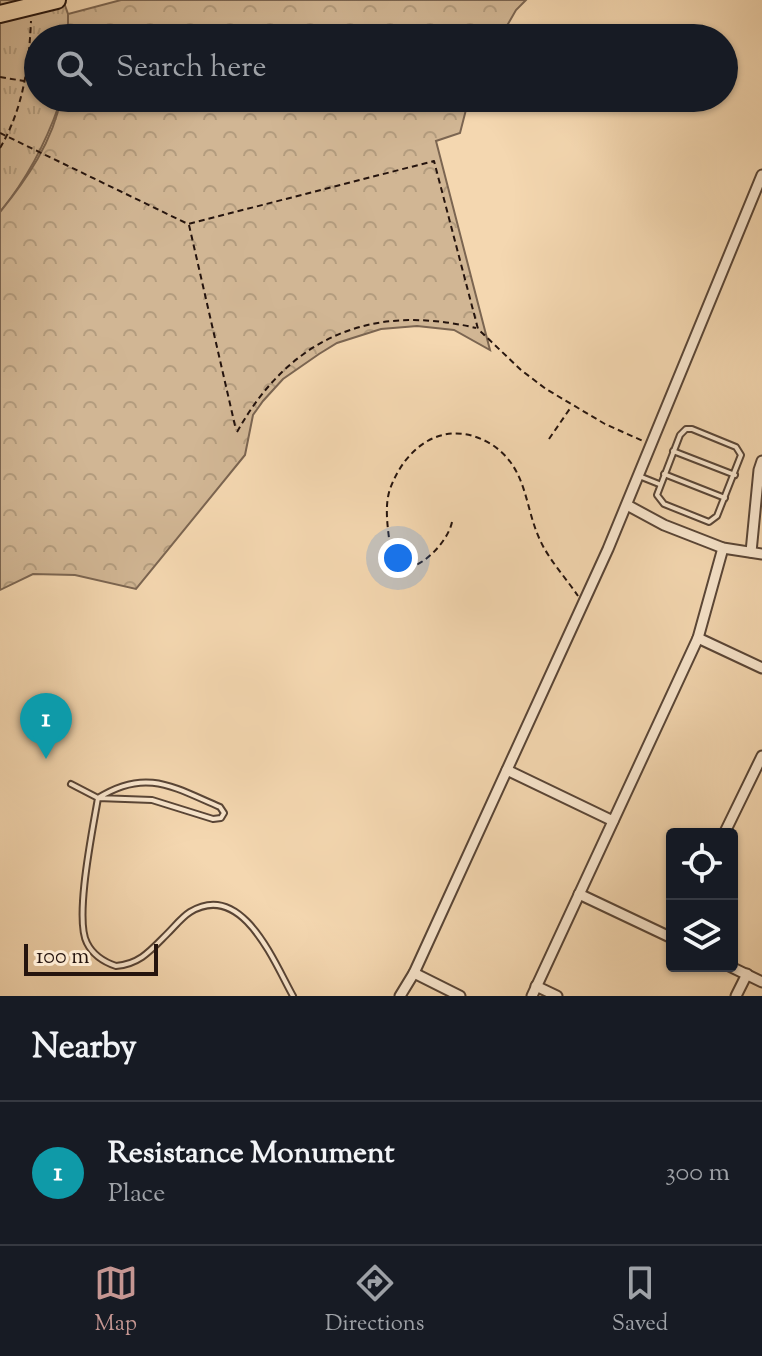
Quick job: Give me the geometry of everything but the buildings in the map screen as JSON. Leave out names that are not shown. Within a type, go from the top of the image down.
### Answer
[{"type":"highway","points":[[0,14],[57,0]]},
{"type":"street","points":[[400,996],[414,973],[627,505],[762,175]]},
{"type":"street","points":[[751,552],[762,461]]},
{"type":"street","points":[[627,505],[664,525],[723,548],[762,554]]},
{"type":"street","points":[[557,996],[534,991],[698,638],[723,548]]},
{"type":"street","points":[[698,638],[762,668]]},
{"type":"street","points":[[727,828],[762,756]]},
{"type":"street","points":[[507,770],[613,821]]},
{"type":"street","points":[[579,894],[666,935]]},
{"type":"street","points":[[738,970],[762,982]]},
{"type":"street","points":[[414,973],[460,996]]},
{"type":"street","points":[[736,996],[747,974]]},
{"type":"lane","points":[[684,430],[695,430],[739,449],[741,458],[715,519],[706,522],[661,502],[657,495],[659,484],[673,451],[684,430]]},
{"type":"lane","points":[[673,451],[735,475]]},
{"type":"lane","points":[[664,474],[725,498]]},
{"type":"lane","points":[[638,476],[659,484]]},
{"type":"lane","points":[[71,784],[98,798],[152,800],[213,819],[221,818],[224,813],[220,807],[152,781],[114,788],[98,798]]},
{"type":"lane","points":[[98,798],[83,923],[87,944],[95,955],[116,966],[128,965],[145,956],[191,911],[208,906],[224,907],[233,910],[253,927],[293,996]]},
{"type":"path","points":[[0,77],[24,81]]},
{"type":"path","points":[[0,148],[24,84]]},
{"type":"path","points":[[0,133],[188,224],[434,161],[478,329],[521,370],[572,406],[651,444]]},
{"type":"path","points":[[188,224],[237,432],[258,398],[283,370],[326,340],[369,324],[413,318],[478,329]]},
{"type":"path","points":[[549,439],[572,406]]},
{"type":"path","points":[[452,522],[449,535],[440,547],[408,568],[395,567],[388,529],[389,490],[422,443],[438,435],[456,434],[491,444],[508,459],[521,480],[540,540],[583,604]]},
{"type":"green space","points":[[0,0],[63,0],[68,24],[24,24],[24,112],[56,112],[34,161],[0,212]]},
{"type":"green space","points":[[121,0],[526,0],[508,24],[68,24],[68,14]]},
{"type":"green space","points":[[465,112],[460,133],[436,141],[490,350],[454,330],[417,326],[381,329],[337,343],[283,379],[263,401],[253,415],[245,455],[136,589],[75,575],[33,574],[0,590],[0,212],[38,159],[57,114]]},
{"type":"place","name":"Resistance Monument","points":[[46,759]]}]
